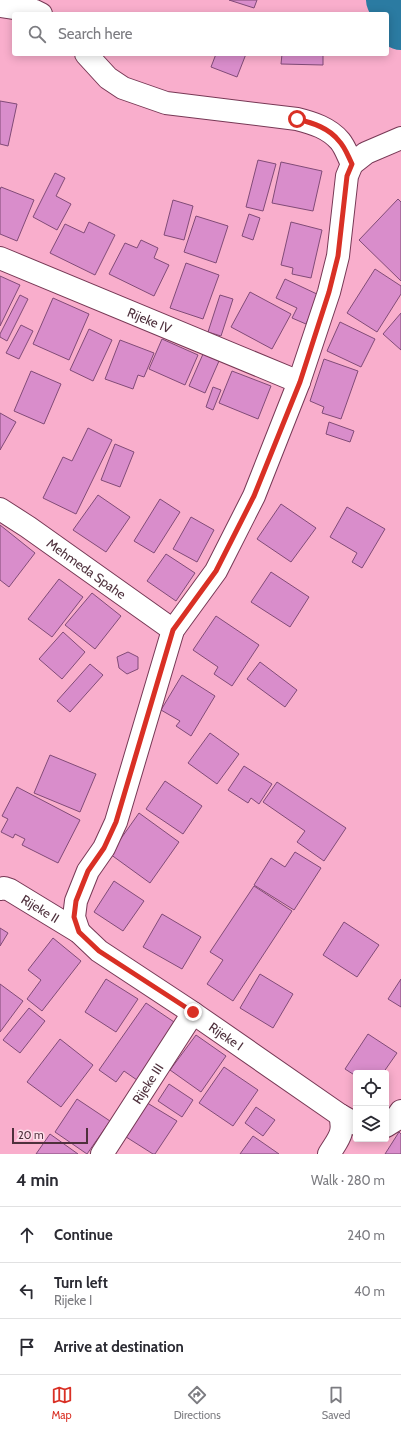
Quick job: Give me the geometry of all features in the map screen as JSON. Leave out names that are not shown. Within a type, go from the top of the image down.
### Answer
[{"type":"street","points":[[0,6],[37,12]]},
{"type":"street","points":[[88,56],[108,78],[123,88],[166,103],[297,119],[315,124],[329,131],[359,158]]},
{"type":"street","points":[[79,932],[74,917],[76,901],[88,871],[104,848],[116,822],[173,630],[220,564],[254,496],[300,382],[329,292],[338,256],[347,176],[359,158],[401,138]]},
{"type":"street","name":"Rijeke IV","points":[[0,258],[300,382]]},
{"type":"street","name":"Mehmeda Spahe","points":[[0,509],[28,527],[173,630]]},
{"type":"street","name":"Rijeke II","points":[[0,890],[4,888],[10,890],[79,932]]},
{"type":"street","name":"Rijeke I","points":[[79,932],[99,951],[193,1012],[348,1120]]},
{"type":"street","name":"Rijeke III","points":[[102,1154],[193,1012]]},
{"type":"street","points":[[389,1124],[394,1121],[401,1111]]},
{"type":"street","points":[[329,1154],[341,1136],[343,1125],[348,1120]]},
{"type":"building","points":[[229,0],[257,0],[254,8]]},
{"type":"building","points":[[215,56],[245,56],[237,77],[211,67]]},
{"type":"building","points":[[282,56],[323,56],[323,65],[281,64]]},
{"type":"building","points":[[0,101],[17,104],[8,146],[0,144]]},
{"type":"building","points":[[258,160],[276,164],[263,211],[246,207]]},
{"type":"building","points":[[281,162],[322,171],[313,211],[272,203]]},
{"type":"building","points":[[55,173],[65,178],[56,196],[71,204],[57,230],[33,217]]},
{"type":"building","points":[[1,187],[34,200],[17,241],[0,234]]},
{"type":"building","points":[[398,199],[401,202],[401,281],[359,240]]},
{"type":"building","points":[[173,200],[193,206],[184,240],[164,235]]},
{"type":"building","points":[[249,214],[260,218],[253,240],[242,236]]},
{"type":"building","points":[[196,216],[228,226],[216,263],[184,252]]},
{"type":"building","points":[[89,222],[115,235],[95,275],[50,253],[65,224],[84,233]]},
{"type":"building","points":[[291,222],[322,230],[311,278],[292,274],[293,268],[281,265]]},
{"type":"building","points":[[141,240],[158,248],[154,258],[169,265],[154,296],[109,274],[125,243],[137,248]]},
{"type":"building","points":[[186,263],[219,275],[203,319],[170,308]]},
{"type":"building","points":[[375,269],[401,286],[401,294],[377,332],[347,313]]},
{"type":"building","points":[[0,276],[20,285],[0,326]]},
{"type":"building","points":[[285,279],[319,295],[306,324],[292,318],[297,308],[276,298]]},
{"type":"building","points":[[250,292],[291,314],[272,349],[231,327]]},
{"type":"building","points":[[20,295],[28,299],[7,341],[0,337],[0,334]]},
{"type":"building","points":[[220,295],[233,299],[221,336],[208,332]]},
{"type":"building","points":[[53,298],[89,314],[69,360],[33,344]]},
{"type":"building","points":[[401,313],[401,350],[383,334]]},
{"type":"building","points":[[340,322],[375,339],[361,367],[327,351]]},
{"type":"building","points":[[21,325],[33,331],[19,359],[6,353]]},
{"type":"building","points":[[89,329],[112,340],[93,381],[70,370]]},
{"type":"building","points":[[162,339],[198,355],[185,385],[149,369]]},
{"type":"building","points":[[120,340],[154,353],[144,377],[138,375],[133,389],[105,379]]},
{"type":"building","points":[[203,354],[219,361],[205,393],[189,386]]},
{"type":"building","points":[[324,359],[358,371],[341,419],[322,413],[324,407],[310,401]]},
{"type":"building","points":[[31,371],[61,384],[44,424],[14,411]]},
{"type":"building","points":[[232,371],[271,386],[258,419],[219,403]]},
{"type":"building","points":[[213,387],[221,390],[213,410],[206,407]]},
{"type":"building","points":[[0,413],[16,422],[0,450]]},
{"type":"building","points":[[329,422],[354,431],[350,442],[326,434]]},
{"type":"building","points":[[88,428],[112,440],[76,514],[43,498],[63,457],[72,461]]},
{"type":"building","points":[[115,444],[134,452],[120,487],[101,480]]},
{"type":"building","points":[[98,495],[130,517],[106,552],[73,530]]},
{"type":"building","points":[[160,499],[180,512],[154,553],[134,541]]},
{"type":"building","points":[[281,504],[316,528],[291,562],[257,539]]},
{"type":"building","points":[[347,507],[385,529],[362,568],[352,562],[357,553],[330,537]]},
{"type":"building","points":[[191,517],[214,530],[197,562],[173,549]]},
{"type":"building","points":[[0,525],[35,553],[9,587],[0,580]]},
{"type":"building","points":[[166,554],[195,573],[176,601],[147,581]]},
{"type":"building","points":[[271,572],[309,597],[290,627],[251,602]]},
{"type":"building","points":[[59,579],[83,597],[52,637],[28,619]]},
{"type":"building","points":[[92,593],[121,616],[95,649],[65,625]]},
{"type":"building","points":[[216,616],[259,645],[232,686],[214,674],[218,667],[193,650]]},
{"type":"building","points":[[63,632],[85,652],[62,679],[39,659]]},
{"type":"building","points":[[128,652],[138,657],[138,669],[127,674],[119,668],[117,657]]},
{"type":"building","points":[[260,662],[297,690],[285,707],[247,679]]},
{"type":"building","points":[[90,664],[103,675],[70,712],[57,701]]},
{"type":"building","points":[[182,675],[215,696],[191,736],[176,726],[180,721],[161,710]]},
{"type":"building","points":[[210,733],[239,754],[217,784],[188,763]]},
{"type":"building","points":[[50,755],[96,774],[80,812],[34,793]]},
{"type":"building","points":[[244,766],[272,784],[259,804],[251,798],[248,803],[228,790]]},
{"type":"building","points":[[165,781],[202,806],[183,834],[146,809]]},
{"type":"building","points":[[277,782],[346,828],[324,861],[297,842],[305,831],[263,802]]},
{"type":"building","points":[[17,787],[80,820],[58,863],[22,845],[25,839],[15,834],[13,838],[1,832],[8,819],[2,816]]},
{"type":"building","points":[[139,813],[179,842],[150,883],[110,854]]},
{"type":"building","points":[[295,852],[321,868],[294,910],[254,885],[271,858],[285,867]]},
{"type":"building","points":[[114,881],[144,901],[123,931],[94,912]]},
{"type":"building","points":[[254,886],[292,911],[233,1001],[207,984],[223,960],[210,952]]},
{"type":"building","points":[[162,914],[201,937],[182,969],[143,947]]},
{"type":"building","points":[[344,922],[379,945],[357,977],[323,955]]},
{"type":"building","points":[[0,928],[8,933],[0,946]]},
{"type":"building","points":[[53,938],[81,961],[42,1011],[27,999],[41,980],[28,970]]},
{"type":"building","points":[[260,974],[293,994],[273,1028],[240,1008]]},
{"type":"building","points":[[106,979],[138,999],[116,1032],[85,1012]]},
{"type":"building","points":[[401,979],[401,1007],[388,999]]},
{"type":"building","points":[[0,984],[23,1001],[0,1032]]},
{"type":"building","points":[[146,1003],[177,1024],[137,1080],[124,1071],[116,1082],[99,1070]]},
{"type":"building","points":[[29,1008],[45,1021],[20,1053],[3,1040]]},
{"type":"building","points":[[368,1034],[397,1053],[385,1070],[353,1070],[353,1074],[345,1069]]},
{"type":"building","points":[[196,1035],[226,1056],[201,1092],[170,1070]]},
{"type":"building","points":[[60,1039],[93,1065],[61,1107],[27,1082]]},
{"type":"building","points":[[224,1067],[258,1090],[233,1126],[199,1103]]},
{"type":"building","points":[[169,1084],[193,1100],[182,1117],[158,1101]]},
{"type":"building","points":[[77,1099],[110,1121],[87,1154],[55,1132]]},
{"type":"building","points":[[144,1101],[177,1121],[155,1154],[123,1135]]},
{"type":"building","points":[[256,1107],[275,1120],[263,1136],[245,1123]]},
{"type":"building","points":[[399,1132],[401,1134],[401,1154],[385,1154]]},
{"type":"building","points":[[50,1134],[78,1154],[36,1154]]},
{"type":"building","points":[[253,1136],[279,1154],[240,1154]]},
{"type":"waterway","points":[[389,0],[401,27]]},
{"type":"route","points":[[193,1012],[99,951],[79,932],[74,917],[76,901],[88,871],[104,848],[116,822],[173,630],[216,571],[254,496],[300,382],[329,292],[338,256],[347,176],[352,164],[340,141],[329,131],[315,124],[297,119]]}]
